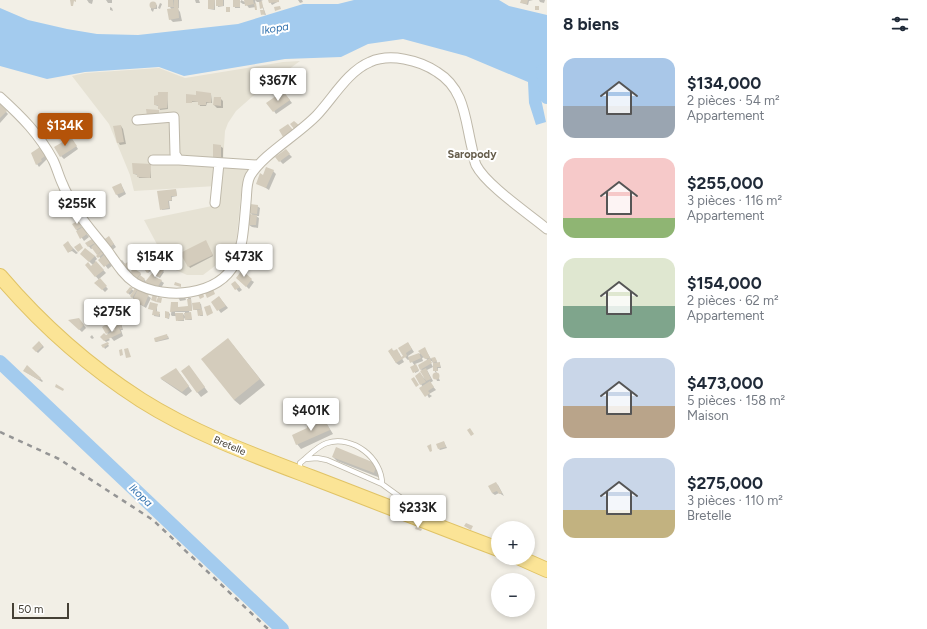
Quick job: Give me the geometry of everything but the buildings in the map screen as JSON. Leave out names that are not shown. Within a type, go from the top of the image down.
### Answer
[{"type":"main road","name":"Bretelle","points":[[0,276],[44,322],[77,353],[142,400],[206,435],[302,466],[444,528],[491,546]]},
{"type":"main road","points":[[535,565],[547,570]]},
{"type":"street","points":[[0,97],[26,120],[40,139],[54,162],[62,184],[84,222],[126,274],[135,283],[148,289],[167,293],[187,292],[214,285],[225,278],[233,268],[241,249],[248,180],[257,165],[294,136],[316,116],[354,74],[370,62],[394,58],[412,61],[437,72],[455,89],[464,107],[475,164],[485,179],[547,229]]},
{"type":"street","points":[[137,120],[174,117],[175,154],[178,160]]},
{"type":"street","points":[[153,160],[178,160],[257,165]]},
{"type":"street","points":[[215,203],[219,163]]},
{"type":"lane","points":[[302,466],[322,445],[343,442],[362,449],[373,457],[382,477],[382,484]]},
{"type":"lane","points":[[302,466],[317,458],[327,460],[382,484],[444,528]]},
{"type":"shaded area","points":[[300,61],[253,96],[236,111],[228,123],[225,131],[223,162],[216,186],[134,191],[130,175],[109,124],[72,76],[85,73],[159,68],[185,78],[283,62]]},
{"type":"shaded area","points":[[221,166],[246,168],[247,170],[242,185],[236,244],[232,259],[224,271],[219,263],[203,275],[187,275],[169,267],[144,220],[217,205]]},
{"type":"water","points":[[354,0],[499,0],[509,6],[547,15],[547,88],[540,94],[546,122],[536,125],[529,103],[528,82],[466,56],[403,39],[368,44],[341,57],[285,59],[184,76],[159,67],[85,72],[47,79],[0,66],[0,8],[28,20],[67,29],[97,34],[138,35],[238,24],[303,4],[338,4]]},
{"type":"waterway","name":"Ikopa","points":[[543,71],[547,97]]},
{"type":"waterway","name":"Ikopa","points":[[0,362],[282,629]]},
{"type":"railway","points":[[0,432],[59,459],[153,520],[268,629]]},
{"type":"district","name":"Saropody","points":[[472,154]]}]
